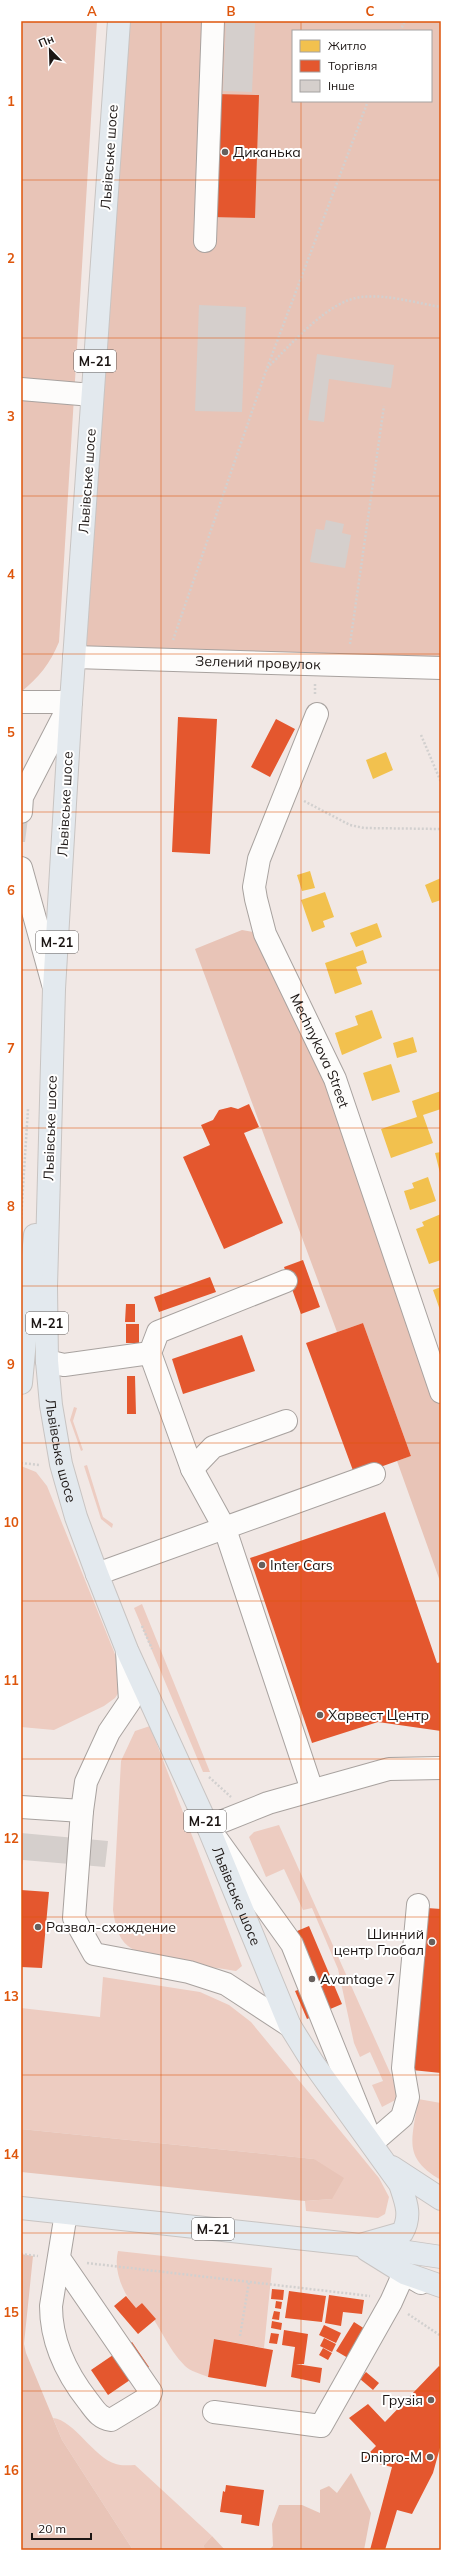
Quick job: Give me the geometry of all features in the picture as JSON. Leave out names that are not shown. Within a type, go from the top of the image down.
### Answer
[{"type":"highway","name":"Львівське шосе","points":[[119,21],[74,657],[54,989],[48,1182],[48,1361],[61,1464],[76,1517],[127,1650],[208,1827],[290,2026],[342,2105],[378,2152]]},
{"type":"highway","name":"М-21","points":[[21,1383],[27,1240],[48,1182]]},
{"type":"highway","name":"М-21","points":[[378,2152],[417,2186],[441,2199]]},
{"type":"highway","points":[[360,2245],[402,2233],[408,2219],[407,2205],[400,2184],[378,2152]]},
{"type":"highway","name":"М-21","points":[[21,2208],[360,2245],[441,2244]]},
{"type":"highway","name":"М-21","points":[[360,2245],[404,2273],[441,2286]]},
{"type":"highway","points":[[360,2245],[441,2257]]},
{"type":"street","points":[[205,241],[214,21]]},
{"type":"street","points":[[21,390],[92,395]]},
{"type":"street","name":"Зелений провулок","points":[[74,657],[313,666],[441,668]]},
{"type":"street","points":[[21,702],[71,702],[22,797],[21,812]]},
{"type":"street","name":"Mechnykova Street","points":[[317,714],[285,792],[255,872],[254,886],[258,913],[265,934],[335,1079],[441,1392]]},
{"type":"street","points":[[21,868],[54,989]]},
{"type":"street","points":[[286,1282],[158,1332],[150,1353],[192,1469],[225,1529],[312,1790]]},
{"type":"street","points":[[48,1361],[64,1365],[150,1353]]},
{"type":"street","points":[[192,1469],[214,1447],[286,1421]]},
{"type":"street","points":[[97,1574],[374,1474]]},
{"type":"street","points":[[127,1650],[130,1702],[109,1732],[86,1782],[82,1811],[74,1918],[94,1954],[189,1972],[226,1984],[290,2026]]},
{"type":"street","points":[[378,2152],[292,1944],[208,1827],[312,1790],[389,1769],[441,1768]]},
{"type":"street","points":[[21,1806],[82,1811]]},
{"type":"street","points":[[378,2152],[402,2116],[408,2097],[403,2068],[418,1905]]},
{"type":"street","points":[[59,2258],[151,2392],[149,2397],[111,2420],[99,2416],[79,2390],[65,2368],[51,2319],[51,2306],[66,2213]]},
{"type":"street","points":[[214,2412],[321,2426],[391,2302],[404,2273],[441,2295]]},
{"type":"path","points":[[400,30],[405,21]]},
{"type":"path","points":[[166,661],[267,368],[368,102]]},
{"type":"path","points":[[267,368],[327,312],[351,299],[380,297],[441,307]]},
{"type":"path","points":[[347,667],[384,406]]},
{"type":"path","points":[[313,666],[317,714]]},
{"type":"path","points":[[421,735],[441,782]]},
{"type":"path","points":[[285,792],[350,825],[364,828],[441,829]]},
{"type":"path","points":[[21,1219],[29,1101]]},
{"type":"path","points":[[140,1622],[152,1650]]},
{"type":"path","points":[[204,1774],[247,1812]]},
{"type":"path","points":[[21,2254],[366,2295],[391,2302],[441,2336]]},
{"type":"path","points":[[240,2336],[249,2282]]},
{"type":"shaded area","points":[[21,21],[97,21],[59,642],[52,657],[43,670],[21,692]]},
{"type":"shaded area","points":[[130,21],[441,21],[441,668],[85,658]]},
{"type":"shaded area","points":[[242,930],[265,934],[327,1061],[441,1392],[441,1584],[397,1461],[411,1456],[363,1323],[337,1332],[195,949]]},
{"type":"shaded area","points":[[74,1407],[77,1408],[73,1421],[83,1450],[81,1451],[70,1420]]},
{"type":"shaded area","points":[[87,1465],[103,1517],[113,1524],[112,1528],[101,1519],[84,1466]]},
{"type":"shaded area","points":[[21,1466],[36,1472],[47,1486],[123,1674],[121,1689],[115,1698],[104,1706],[54,1730],[21,1727]]},
{"type":"shaded area","points":[[142,1604],[210,1772],[203,1772],[134,1608]]},
{"type":"shaded area","points":[[150,1726],[242,1966],[236,1971],[163,1959],[136,1951],[124,1942],[117,1930],[113,1910],[121,1761],[135,1731]]},
{"type":"shaded area","points":[[279,1825],[401,2097],[382,2107],[372,2085],[383,2081],[370,2052],[360,2057],[354,2043],[338,1969],[312,1908],[303,1910],[284,1869],[266,1877],[249,1837],[254,1832]]},
{"type":"shaded area","points":[[103,1977],[200,1992],[229,2005],[251,2022],[379,2178],[389,2197],[385,2214],[378,2218],[306,2211],[305,2201],[332,2199],[314,2159],[21,2129],[21,2008],[100,2017]]},
{"type":"shaded area","points":[[418,2099],[441,2103],[441,2180],[428,2172],[415,2155],[413,2136]]},
{"type":"shaded area","points":[[21,2129],[314,2159],[344,2178],[332,2199],[305,2201],[21,2172]]},
{"type":"shaded area","points":[[118,2251],[272,2268],[264,2348],[215,2339],[208,2377],[187,2368],[173,2351],[142,2303],[136,2308],[127,2296],[118,2274]]},
{"type":"shaded area","points":[[21,2254],[33,2256],[24,2344],[26,2353],[62,2440],[133,2550],[21,2549]]},
{"type":"shaded area","points":[[53,2418],[61,2420],[69,2425],[100,2455],[108,2460],[120,2465],[135,2465],[212,2536],[203,2546],[206,2550],[133,2550],[62,2440]]},
{"type":"shaded area","points":[[351,2473],[371,2513],[364,2550],[269,2550],[273,2546],[272,2524],[279,2505],[302,2505],[320,2513],[320,2490],[329,2486],[337,2493]]},
{"type":"shaded area","points":[[212,2536],[225,2550],[206,2550],[203,2546]]},
{"type":"building: Житло","points":[[386,752],[393,770],[373,779],[366,760]]},
{"type":"building: Житло","points":[[310,871],[315,888],[302,891],[297,875]]},
{"type":"building: Житло","points":[[441,878],[441,900],[432,903],[425,885]]},
{"type":"building: Житло","points":[[325,892],[334,917],[323,921],[325,927],[312,932],[301,900]]},
{"type":"building: Житло","points":[[377,923],[382,937],[356,947],[350,933]]},
{"type":"building: Житло","points":[[363,950],[367,963],[356,967],[362,984],[335,994],[325,963]]},
{"type":"building: Житло","points":[[372,1010],[382,1038],[342,1055],[335,1033],[358,1025],[355,1016]]},
{"type":"building: Житло","points":[[413,1037],[417,1052],[397,1058],[393,1043]]},
{"type":"building: Житло","points":[[391,1064],[400,1092],[372,1101],[363,1073]]},
{"type":"building: Житло","points":[[441,1091],[441,1109],[423,1115],[433,1143],[391,1158],[381,1129],[417,1117],[412,1101]]},
{"type":"building: Житло","points":[[441,1152],[441,1173],[440,1173],[435,1153]]},
{"type":"building: Житло","points":[[428,1177],[436,1201],[410,1210],[404,1191],[414,1188],[412,1183]]},
{"type":"building: Житло","points":[[441,1214],[441,1260],[429,1264],[416,1229],[424,1226],[422,1222]]},
{"type":"building: Житло","points":[[441,1287],[441,1313],[433,1290]]},
{"type":"building: Торгівля","points":[[215,94],[259,95],[255,218],[211,217]]},
{"type":"building: Торгівля","points":[[178,717],[217,719],[210,854],[172,852]]},
{"type":"building: Торгівля","points":[[276,719],[295,729],[270,777],[251,767]]},
{"type":"building: Торгівля","points":[[249,1104],[259,1127],[244,1133],[283,1223],[224,1249],[183,1157],[210,1145],[201,1125],[213,1120],[219,1110],[231,1107],[238,1109]]},
{"type":"building: Торгівля","points":[[303,1260],[320,1307],[301,1314],[284,1267]]},
{"type":"building: Торгівля","points":[[210,1277],[216,1292],[159,1312],[154,1297]]},
{"type":"building: Торгівля","points":[[126,1304],[135,1304],[135,1322],[125,1322]]},
{"type":"building: Торгівля","points":[[363,1323],[411,1456],[355,1476],[306,1343]]},
{"type":"building: Торгівля","points":[[126,1324],[139,1324],[139,1343],[126,1343]]},
{"type":"building: Торгівля","points":[[242,1335],[255,1371],[183,1394],[172,1359]]},
{"type":"building: Торгівля","points":[[127,1376],[135,1376],[136,1414],[127,1414]]},
{"type":"building: Торгівля","points":[[385,1512],[437,1663],[441,1662],[441,1731],[378,1722],[312,1743],[250,1558]]},
{"type":"building: Торгівля","points":[[21,1890],[49,1892],[42,1968],[21,1967]]},
{"type":"building: Торгівля","points":[[427,1908],[441,1909],[441,2073],[412,2070]]},
{"type":"building: Торгівля","points":[[309,1926],[342,2004],[307,2019],[295,1991],[306,1987],[290,1934]]},
{"type":"building: Торгівля","points":[[272,2289],[284,2290],[283,2300],[271,2299]]},
{"type":"building: Торгівля","points":[[289,2291],[326,2296],[322,2322],[285,2318]]},
{"type":"building: Торгівля","points":[[329,2295],[364,2300],[362,2314],[343,2312],[341,2326],[325,2323]]},
{"type":"building: Торгівля","points":[[126,2296],[136,2308],[142,2303],[156,2319],[138,2334],[114,2306]]},
{"type":"building: Торгівля","points":[[276,2301],[282,2302],[281,2309],[275,2308]]},
{"type":"building: Торгівля","points":[[274,2311],[280,2312],[279,2320],[272,2319]]},
{"type":"building: Торгівля","points":[[272,2321],[282,2323],[281,2330],[271,2328]]},
{"type":"building: Торгівля","points":[[354,2322],[365,2329],[348,2358],[336,2351]]},
{"type":"building: Торгівля","points":[[324,2325],[341,2333],[336,2343],[319,2335]]},
{"type":"building: Торгівля","points":[[284,2330],[308,2334],[304,2364],[296,2364],[322,2368],[320,2383],[291,2377],[295,2347],[282,2345]]},
{"type":"building: Торгівля","points":[[271,2333],[279,2334],[277,2344],[269,2343]]},
{"type":"building: Торгівля","points":[[324,2338],[336,2344],[332,2352],[320,2346]]},
{"type":"building: Торгівля","points":[[214,2339],[273,2350],[266,2387],[208,2377]]},
{"type":"building: Торгівля","points":[[132,2342],[149,2367],[108,2395],[91,2370]]},
{"type":"building: Торгівля","points":[[323,2348],[332,2353],[328,2360],[319,2355]]},
{"type":"building: Торгівля","points":[[439,2366],[441,2368],[441,2444],[433,2473],[412,2514],[397,2510],[385,2550],[370,2550],[392,2467],[362,2460],[376,2446],[349,2418],[368,2404],[385,2422]]},
{"type":"building: Торгівля","points":[[366,2372],[379,2383],[373,2390],[360,2379]]},
{"type":"building: Торгівля","points":[[226,2485],[264,2490],[259,2526],[241,2523],[242,2515],[220,2512],[223,2491],[225,2492]]},
{"type":"building: Інше","points":[[226,22],[255,23],[252,92],[223,91]]},
{"type":"building: Інше","points":[[199,305],[246,307],[242,412],[195,411]]},
{"type":"building: Інше","points":[[317,354],[394,365],[391,388],[329,379],[324,422],[308,420]]},
{"type":"building: Інше","points":[[326,520],[344,524],[342,533],[351,535],[345,568],[310,562],[316,529],[324,530]]},
{"type":"building: Інше","points":[[21,809],[29,810],[25,842],[21,842]]},
{"type":"building: Інше","points":[[21,1833],[108,1841],[105,1867],[23,1860],[21,1871]]},
{"type":"place","name":"Диканька","points":[[225,152]]},
{"type":"place","name":"Inter Cars","points":[[262,1565]]},
{"type":"place","name":"Харвест Центр","points":[[320,1715]]},
{"type":"place","name":"Развал-схождение","points":[[38,1927]]},
{"type":"place","name":"Шинний центр Глобал","points":[[432,1942]]},
{"type":"place","name":"Avantage 7","points":[[312,1979]]},
{"type":"place","name":"Грузія","points":[[431,2400]]},
{"type":"place","name":"Dnipro-M","points":[[430,2457]]}]
